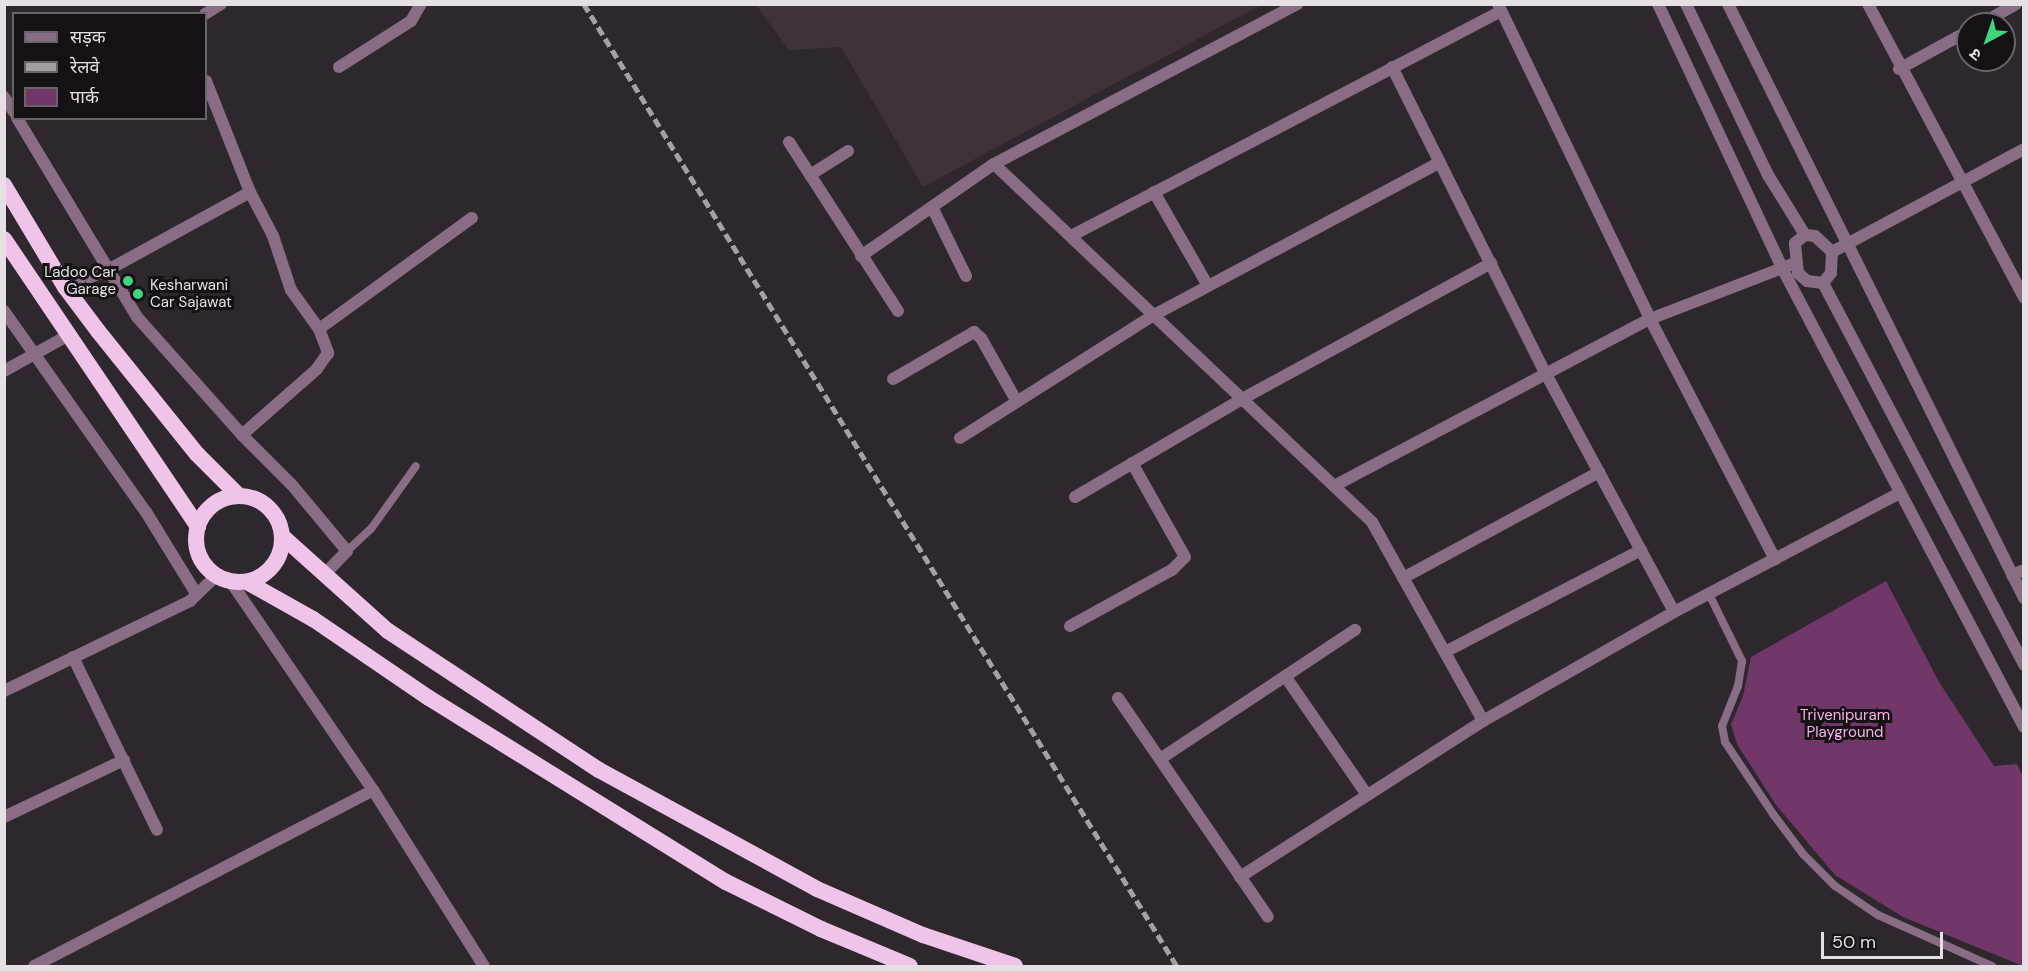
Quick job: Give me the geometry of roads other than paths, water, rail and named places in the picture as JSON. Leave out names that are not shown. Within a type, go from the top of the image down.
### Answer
[{"type":"highway","points":[[4,185],[65,287],[146,393],[239,496],[268,508],[282,536],[388,631],[446,672],[599,770],[718,838],[827,894],[923,935],[1015,966]]},
{"type":"highway","points":[[4,239],[67,336],[198,527]]},
{"type":"highway","points":[[239,496],[210,507],[198,527],[197,551],[231,580],[313,619],[438,705],[726,882],[821,929],[910,966]]},
{"type":"highway","points":[[231,580],[262,577],[273,566],[281,552],[282,536]]},
{"type":"street","points":[[207,13],[220,4]]},
{"type":"street","points":[[339,67],[411,21],[421,4]]},
{"type":"street","points":[[861,256],[994,164],[1297,4]]},
{"type":"street","points":[[1658,4],[1782,268],[2024,727]]},
{"type":"street","points":[[1686,4],[1768,175],[1805,235]]},
{"type":"street","points":[[1728,4],[1845,245],[2018,573],[2024,598]]},
{"type":"street","points":[[1868,4],[1899,69],[2024,298]]},
{"type":"street","points":[[2002,12],[2016,4]]},
{"type":"street","points":[[1071,236],[1392,68],[1499,8],[1650,319],[1775,559]]},
{"type":"street","points":[[1899,69],[1956,38]]},
{"type":"street","points":[[1392,68],[1546,374],[1674,612]]},
{"type":"street","points":[[207,84],[250,192],[273,236],[291,290],[319,329],[327,353],[324,361],[242,435]]},
{"type":"street","points":[[18,120],[106,271],[144,325],[242,435],[292,485],[347,551],[324,576]]},
{"type":"street","points":[[789,142],[898,311]]},
{"type":"street","points":[[1832,252],[2024,149]]},
{"type":"street","points":[[810,175],[848,151]]},
{"type":"street","points":[[960,438],[1154,315],[1440,162]]},
{"type":"street","points":[[994,164],[1372,522],[1483,721]]},
{"type":"street","points":[[65,287],[106,271],[250,192]]},
{"type":"street","points":[[1154,192],[1208,286]]},
{"type":"street","points":[[932,207],[966,276]]},
{"type":"street","points":[[319,329],[472,219]]},
{"type":"street","points":[[1805,235],[1815,236],[1832,252],[1831,273],[1823,283],[1808,281],[1798,273],[1795,263],[1795,243],[1805,235]]},
{"type":"street","points":[[1075,497],[1242,399],[1491,263]]},
{"type":"street","points":[[1334,486],[1650,319],[1795,263]]},
{"type":"street","points":[[1823,283],[2024,665]]},
{"type":"street","points":[[4,311],[146,512],[198,595]]},
{"type":"street","points":[[892,379],[974,332],[981,338],[1017,402]]},
{"type":"street","points":[[4,371],[67,336]]},
{"type":"street","points":[[1070,626],[1172,570],[1185,557],[1132,463]]},
{"type":"street","points":[[1403,578],[1599,472]]},
{"type":"street","points":[[1240,877],[1483,721],[1674,612],[1900,493]]},
{"type":"street","points":[[1445,652],[1641,550]]},
{"type":"street","points":[[4,691],[231,580],[373,790],[484,966]]},
{"type":"street","points":[[1160,759],[1355,630]]},
{"type":"street","points":[[73,657],[157,830]]},
{"type":"street","points":[[1285,676],[1368,795]]},
{"type":"street","points":[[1118,698],[1268,917]]},
{"type":"street","points":[[4,817],[124,760]]},
{"type":"street","points":[[34,966],[373,790]]},
{"type":"lane","points":[[347,551],[370,529],[417,466]]},
{"type":"lane","points":[[1709,594],[1742,661],[1738,686],[1722,726],[1725,742],[1785,830],[1835,886],[1878,915],[1992,966]]},
{"type":"railway","points":[[584,4],[1177,966]]},
{"type":"place","name":"Ladoo Car Garage","points":[[128,281]]},
{"type":"place","name":"Kesharwani Car Sajawat","points":[[138,294]]},
{"type":"park label","name":"Trivenipuram Playground","points":[[1845,724]]}]
